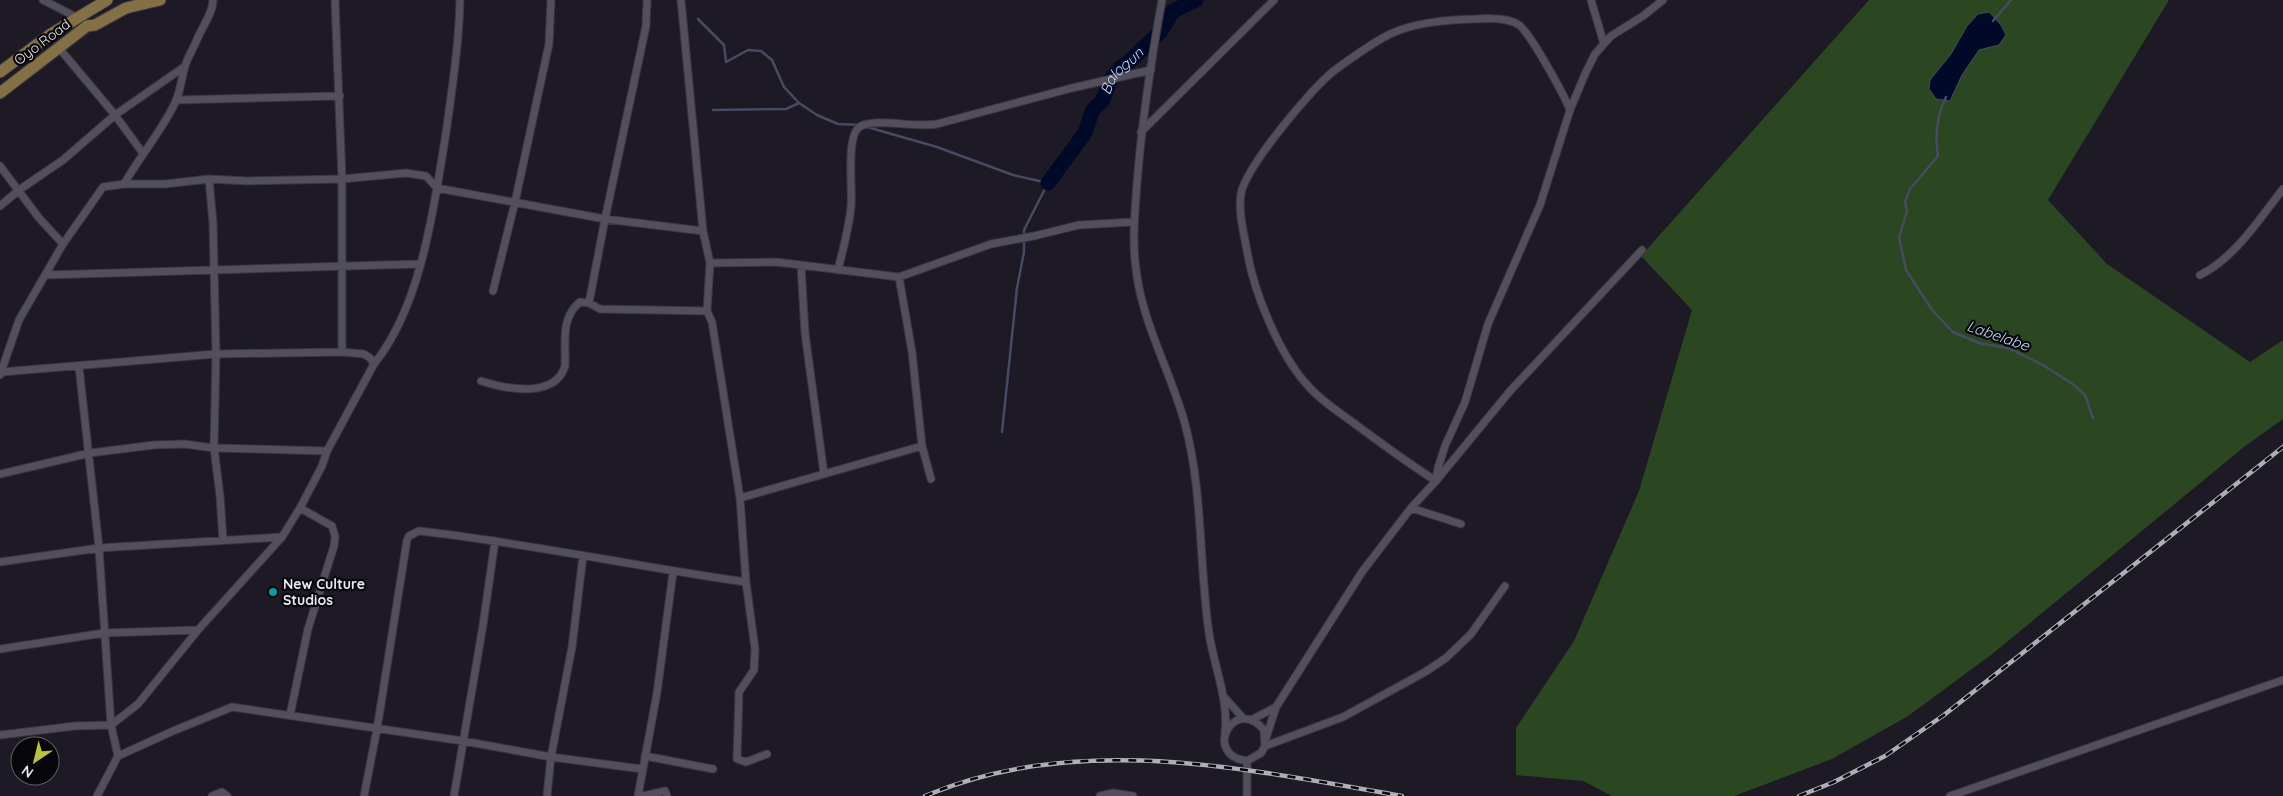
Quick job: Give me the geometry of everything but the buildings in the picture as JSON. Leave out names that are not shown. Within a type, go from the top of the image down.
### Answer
[{"type":"main road","name":"Oyo Road","points":[[0,72],[52,34],[107,0]]},
{"type":"main road","name":"Oyo Road","points":[[0,93],[87,26],[95,25],[126,8],[160,0]]},
{"type":"street","points":[[43,0],[95,25]]},
{"type":"street","points":[[124,184],[142,152],[158,135],[176,100],[184,68],[203,24],[210,15],[213,0]]},
{"type":"street","points":[[335,0],[342,179],[342,352]]},
{"type":"street","points":[[0,735],[75,726],[111,725],[147,694],[198,630],[282,537],[301,509],[322,466],[327,451],[374,364],[386,349],[398,326],[415,283],[437,188],[453,81],[460,0]]},
{"type":"street","points":[[493,291],[516,202],[549,44],[551,0]]},
{"type":"street","points":[[589,304],[646,26],[648,0]]},
{"type":"street","points":[[682,0],[704,231],[710,263],[707,312],[712,322],[740,498],[746,582],[755,649],[754,670],[739,692],[737,759],[746,762],[767,754]]},
{"type":"street","points":[[1162,0],[1141,133],[1134,222],[1136,270],[1141,294],[1184,424],[1194,471],[1204,596],[1210,641],[1224,696],[1227,719],[1225,733],[1226,749],[1238,760],[1247,761],[1261,754],[1276,707],[1362,572],[1411,508],[1436,481],[1510,391],[1642,250]]},
{"type":"street","points":[[1141,133],[1274,0]]},
{"type":"street","points":[[1591,0],[1604,44]]},
{"type":"street","points":[[1436,481],[1445,446],[1465,402],[1488,324],[1540,205],[1570,110],[1584,74],[1595,54],[1611,36],[1643,16],[1663,0]]},
{"type":"street","points":[[1436,481],[1322,399],[1309,388],[1293,367],[1264,311],[1251,277],[1240,209],[1241,192],[1248,177],[1272,140],[1327,76],[1383,38],[1402,30],[1433,22],[1471,19],[1508,20],[1519,25],[1531,40],[1565,97],[1570,110]]},
{"type":"street","points":[[59,48],[115,115],[142,152]]},
{"type":"street","points":[[0,206],[19,190],[63,160],[115,115],[184,68]]},
{"type":"street","points":[[838,270],[847,234],[851,206],[851,158],[854,132],[860,126],[868,123],[924,126],[937,124],[1151,70]]},
{"type":"street","points":[[176,100],[340,96]]},
{"type":"street","points":[[0,166],[39,218],[63,244]]},
{"type":"street","points":[[374,364],[364,354],[342,352],[216,354],[141,359],[79,367],[1,373],[19,320],[63,244],[103,187],[124,184],[165,184],[209,179],[248,181],[342,179],[406,173],[426,176],[437,188],[605,219],[704,231]]},
{"type":"street","points":[[209,179],[213,223],[216,354],[214,448],[223,540]]},
{"type":"street","points":[[2200,275],[2215,268],[2229,254],[2283,190]]},
{"type":"street","points":[[710,263],[776,262],[899,276],[991,244],[1079,225],[1134,222]]},
{"type":"street","points":[[46,275],[420,264]]},
{"type":"street","points":[[801,266],[805,333],[824,474]]},
{"type":"street","points":[[899,276],[912,352],[922,446],[931,480]]},
{"type":"street","points":[[481,381],[491,384],[542,388],[556,381],[563,373],[565,366],[566,318],[580,302],[600,309],[707,312]]},
{"type":"street","points":[[79,367],[99,548],[111,725],[118,756]]},
{"type":"street","points":[[0,474],[90,453],[154,445],[184,444],[214,448],[327,451]]},
{"type":"street","points":[[740,498],[922,446]]},
{"type":"street","points":[[1411,508],[1461,524]]},
{"type":"street","points":[[290,715],[308,629],[334,546],[335,536],[332,526],[301,509]]},
{"type":"street","points":[[364,796],[409,536],[419,531],[495,541],[673,572],[746,582]]},
{"type":"street","points":[[0,562],[99,548],[282,537]]},
{"type":"street","points":[[454,796],[483,626],[495,541]]},
{"type":"street","points":[[547,796],[551,757],[572,647],[583,556]]},
{"type":"street","points":[[638,796],[657,693],[673,572]]},
{"type":"street","points":[[1265,746],[1343,717],[1425,672],[1446,658],[1472,634],[1504,586]]},
{"type":"street","points":[[0,649],[104,633],[198,630]]},
{"type":"street","points":[[1950,796],[2283,680]]},
{"type":"street","points":[[1224,696],[1243,718]]},
{"type":"street","points":[[1252,720],[1276,707]]},
{"type":"street","points":[[97,796],[118,756],[225,709],[245,708],[642,770]]},
{"type":"street","points":[[1225,733],[1229,726],[1243,718],[1259,724],[1264,730],[1266,738]]},
{"type":"street","points":[[644,756],[713,768]]},
{"type":"street","points":[[1247,761],[1247,796]]},
{"type":"street","points":[[643,796],[665,791],[667,796]]},
{"type":"street","points":[[212,796],[222,792],[227,796]]},
{"type":"street","points":[[1100,796],[1113,793],[1133,796]]},
{"type":"green space","points":[[1869,0],[2169,0],[2048,200],[2107,264],[2250,362],[2283,340],[2283,419],[2244,447],[1991,655],[1908,716],[1832,759],[1734,796],[1612,796],[1583,781],[1516,775],[1516,728],[1574,641],[1639,491],[1692,310],[1641,256]]},
{"type":"water","points":[[1989,12],[2001,25],[2006,35],[1999,45],[1979,50],[1962,75],[1950,101],[1936,99],[1929,89],[1930,80],[1951,54],[1967,26],[1978,14]]},
{"type":"waterway","name":"Balogun","points":[[1048,183],[1085,133],[1092,111],[1102,101],[1111,79],[1121,67],[1129,62],[1161,31],[1173,11],[1196,0]]},
{"type":"waterway","name":"Labelabe","points":[[1993,21],[2011,0]]},
{"type":"waterway","points":[[698,19],[724,45],[726,62],[748,50],[761,51],[772,60],[784,87],[799,103],[817,115],[838,124],[860,125]]},
{"type":"waterway","name":"Labelabe","points":[[1946,97],[1937,126],[1938,156],[1910,189],[1905,202],[1907,211],[1899,237],[1906,270],[1932,310],[1953,332],[1979,343],[2008,348],[2043,365],[2074,385],[2085,395],[2093,418]]},
{"type":"waterway","points":[[713,110],[786,109],[799,103]]},
{"type":"waterway","points":[[867,127],[937,147],[1013,175],[1048,183],[1024,230],[1024,252],[1017,288],[1002,432]]},
{"type":"railway","points":[[1799,796],[1834,782],[1885,756],[1944,715],[2283,447]]},
{"type":"railway","points":[[925,796],[983,776],[1042,765],[1102,760],[1222,767],[1283,775],[1402,796]]},
{"type":"place","name":"New Culture Studios","points":[[273,592]]}]
